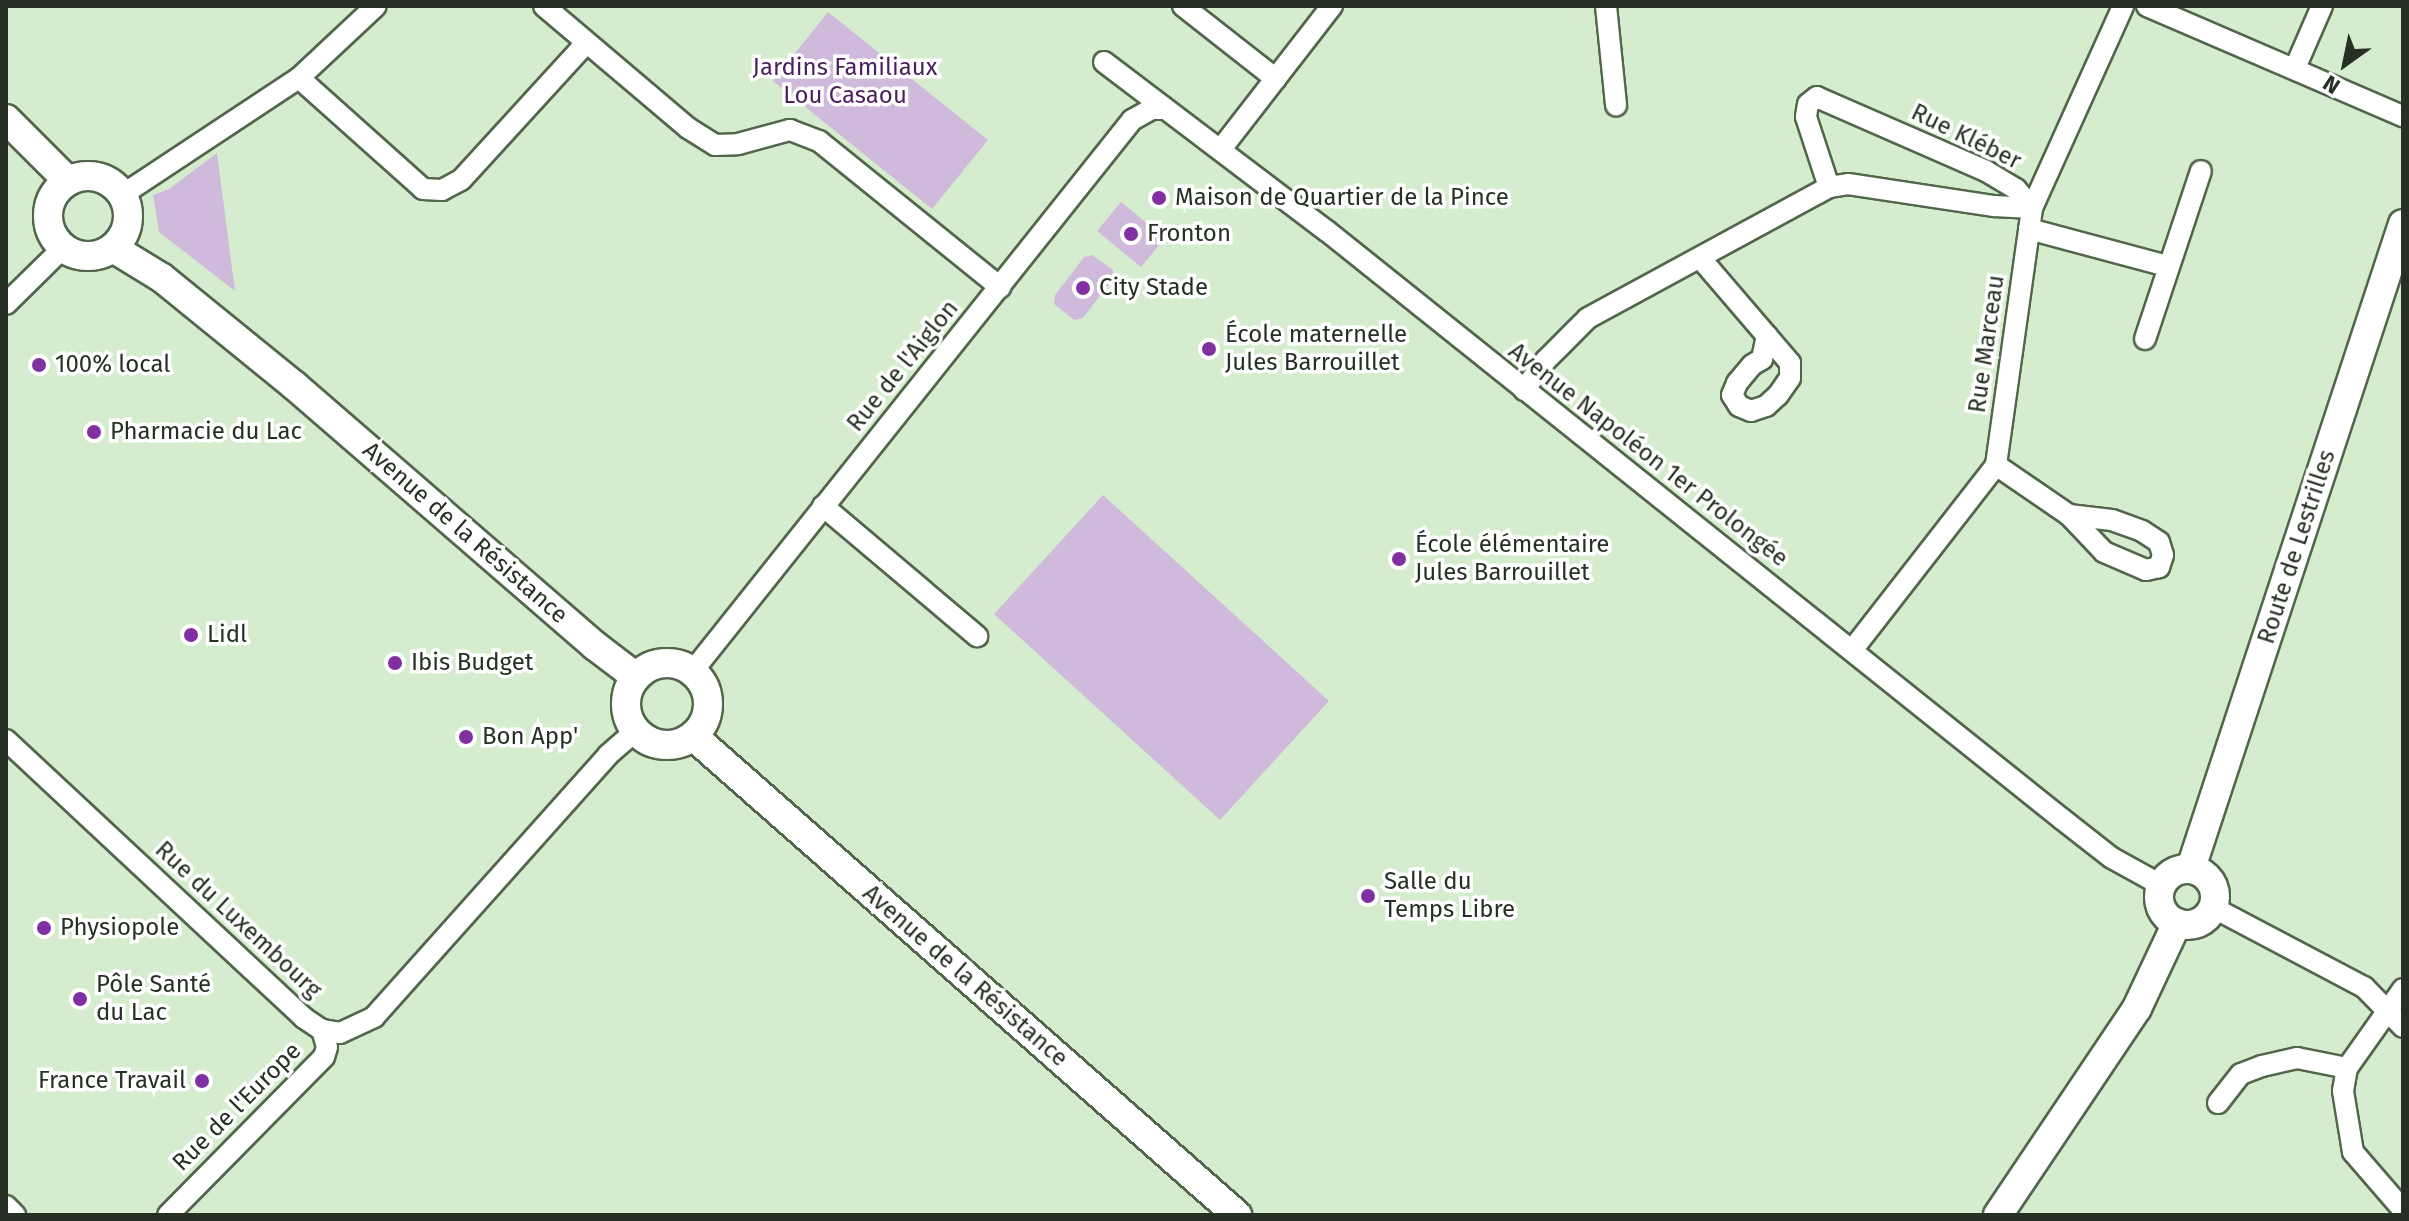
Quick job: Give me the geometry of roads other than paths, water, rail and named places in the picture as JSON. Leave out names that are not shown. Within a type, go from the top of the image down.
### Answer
[{"type":"main road","points":[[6,119],[60,188]]},
{"type":"main road","points":[[6,141],[41,175],[60,188]]},
{"type":"main road","points":[[92,176],[114,186],[122,195],[127,207],[119,240],[88,257],[63,248],[49,229],[48,206],[60,188],[92,176]]},
{"type":"main road","name":"Route de Lestrilles","points":[[2191,868],[2403,224]]},
{"type":"main road","name":"Avenue de la Résistance","points":[[119,240],[295,386],[594,645],[636,677]]},
{"type":"main road","points":[[657,665],[681,666],[692,672],[706,691],[708,703],[701,727],[693,736],[680,744],[664,745],[636,731],[626,704],[636,677],[657,665]]},
{"type":"main road","name":"Avenue de la Résistance","points":[[693,736],[1237,1215]]},
{"type":"main road","points":[[2191,868],[2209,878],[2216,897],[2214,908],[2194,924],[2177,923],[2169,918],[2160,903],[2161,885],[2170,874],[2191,868]]},
{"type":"main road","points":[[1998,1215],[2137,1008],[2177,923]]},
{"type":"street","points":[[122,195],[299,78],[376,6]]},
{"type":"street","points":[[544,6],[688,128],[715,145],[738,144],[764,134],[790,130],[819,141],[1000,287]]},
{"type":"street","points":[[1183,6],[1276,79]]},
{"type":"street","points":[[1221,149],[1332,6]]},
{"type":"street","points":[[1606,6],[1616,105]]},
{"type":"street","name":"Rue Marceau","points":[[1853,649],[1996,465],[2032,208],[2123,6]]},
{"type":"street","points":[[2147,6],[2403,116]]},
{"type":"street","points":[[2295,68],[2322,6]]},
{"type":"street","points":[[299,78],[423,189],[442,190],[461,180],[586,43]]},
{"type":"street","name":"Avenue Napoléon 1er Prolongée","points":[[1104,62],[1164,109],[1183,118],[2112,858],[2161,885]]},
{"type":"street","name":"Rue Kléber","points":[[1829,187],[1806,117],[1808,104],[1817,97],[1986,171],[2016,189],[2032,208]]},
{"type":"street","name":"Rue de l'Aiglon","points":[[692,672],[1132,120],[1142,112],[1164,109]]},
{"type":"street","points":[[2145,339],[2201,171]]},
{"type":"street","name":"Rue Kléber","points":[[1524,390],[1546,360],[1588,318],[1829,187],[1848,184],[1994,206],[2032,208]]},
{"type":"street","points":[[2029,229],[2167,266]]},
{"type":"street","points":[[6,304],[63,248]]},
{"type":"street","points":[[1701,259],[1767,336]]},
{"type":"street","points":[[1996,465],[2069,515]]},
{"type":"street","points":[[823,506],[977,636]]},
{"type":"street","name":"Rue du Luxembourg","points":[[6,740],[304,1018],[322,1030],[340,1033],[374,1017],[598,765],[636,731]]},
{"type":"street","points":[[2214,908],[2364,987],[2403,1027]]},
{"type":"street","points":[[2403,989],[2347,1068],[2343,1091],[2353,1152],[2403,1210]]},
{"type":"street","name":"Rue de l'Europe","points":[[168,1215],[324,1057],[327,1047],[322,1030]]},
{"type":"street","points":[[2218,1103],[2241,1074],[2262,1066],[2297,1058],[2347,1068]]},
{"type":"street","points":[[6,1206],[15,1215]]},
{"type":"place","name":"Maison de Quartier de la Pince","points":[[1159,198]]},
{"type":"place","name":"Fronton","points":[[1131,234]]},
{"type":"place","name":"City Stade","points":[[1083,288]]},
{"type":"place","name":"École maternelle Jules Barrouillet","points":[[1209,349]]},
{"type":"place","name":"100% local","points":[[39,365]]},
{"type":"place","name":"Pharmacie du Lac","points":[[94,432]]},
{"type":"place","name":"École élémentaire Jules Barrouillet","points":[[1399,559]]},
{"type":"place","name":"Lidl","points":[[191,635]]},
{"type":"place","name":"Ibis Budget","points":[[395,663]]},
{"type":"place","name":"Bon App'","points":[[466,737]]},
{"type":"place","name":"Salle du Temps Libre","points":[[1368,896]]},
{"type":"place","name":"Physiopole","points":[[44,928]]},
{"type":"place","name":"Pôle Santé du Lac","points":[[80,999]]},
{"type":"place","name":"France Travail","points":[[202,1081]]},
{"type":"park label","name":"Jardins Familiaux Lou Casaou","points":[[845,82]]}]
